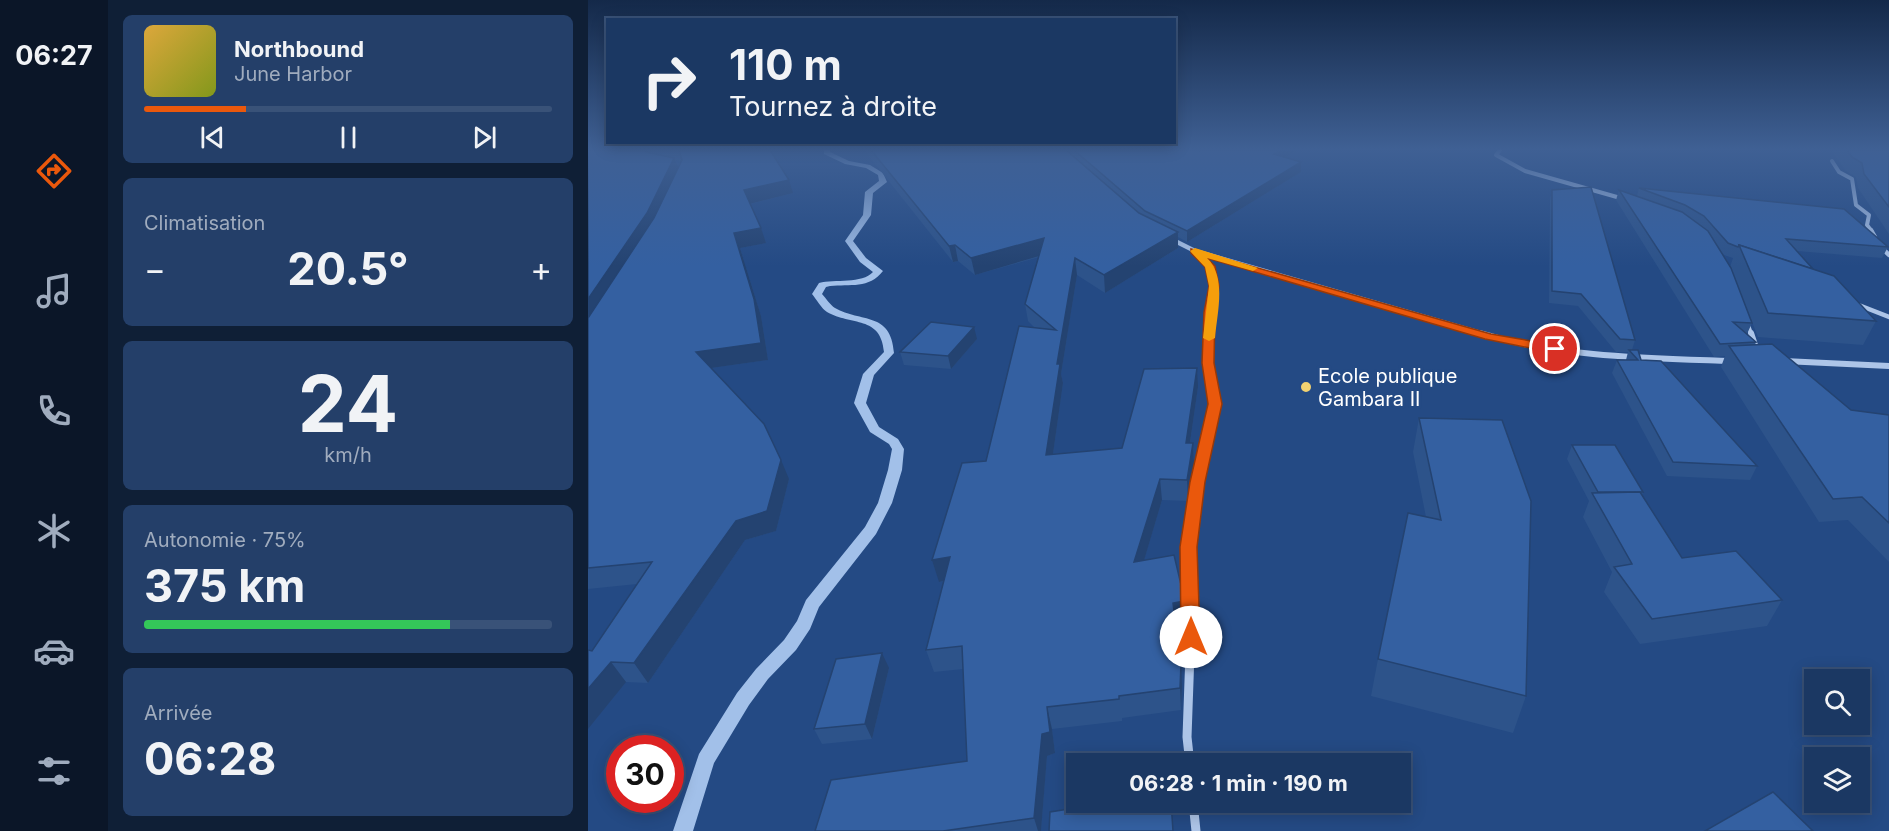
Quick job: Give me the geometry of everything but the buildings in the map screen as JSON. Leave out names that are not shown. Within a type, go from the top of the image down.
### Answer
[{"type":"street","points":[[1589,189],[1630,200]]},
{"type":"street","points":[[1854,189],[1856,205],[1869,216],[1866,225],[1889,255]]},
{"type":"street","points":[[1164,235],[1195,251],[1510,342],[1600,356],[1711,362],[1740,360]]},
{"type":"street","points":[[1189,753],[1187,737],[1191,617],[1188,547],[1197,482],[1215,404],[1208,363],[1210,312],[1214,286],[1210,266],[1195,251]]},
{"type":"street","points":[[1849,302],[1889,317]]},
{"type":"street","points":[[1744,316],[1756,348]]},
{"type":"street","points":[[1772,360],[1889,366]]},
{"type":"street","points":[[1194,813],[1196,831]]},
{"type":"waterway","points":[[683,831],[706,760],[743,699],[762,674],[790,645],[804,624],[812,604],[871,530],[885,503],[895,470],[898,449],[894,442],[874,429],[860,403],[869,374],[889,353],[888,339],[875,324],[830,310],[817,294],[822,285],[861,282],[874,277],[878,271],[863,260],[849,241],[867,215],[869,192],[874,189]]},
{"type":"slow traffic","points":[[1209,338],[1214,286],[1210,266],[1195,251],[1253,268]]},
{"type":"place","name":"Ecole publique Gambara II","points":[[1306,387]]},
{"type":"route","points":[[1191,637],[1188,547],[1197,482],[1215,404],[1208,363],[1210,312],[1214,286],[1210,266],[1195,251],[1448,326],[1510,342],[1555,349]]}]
